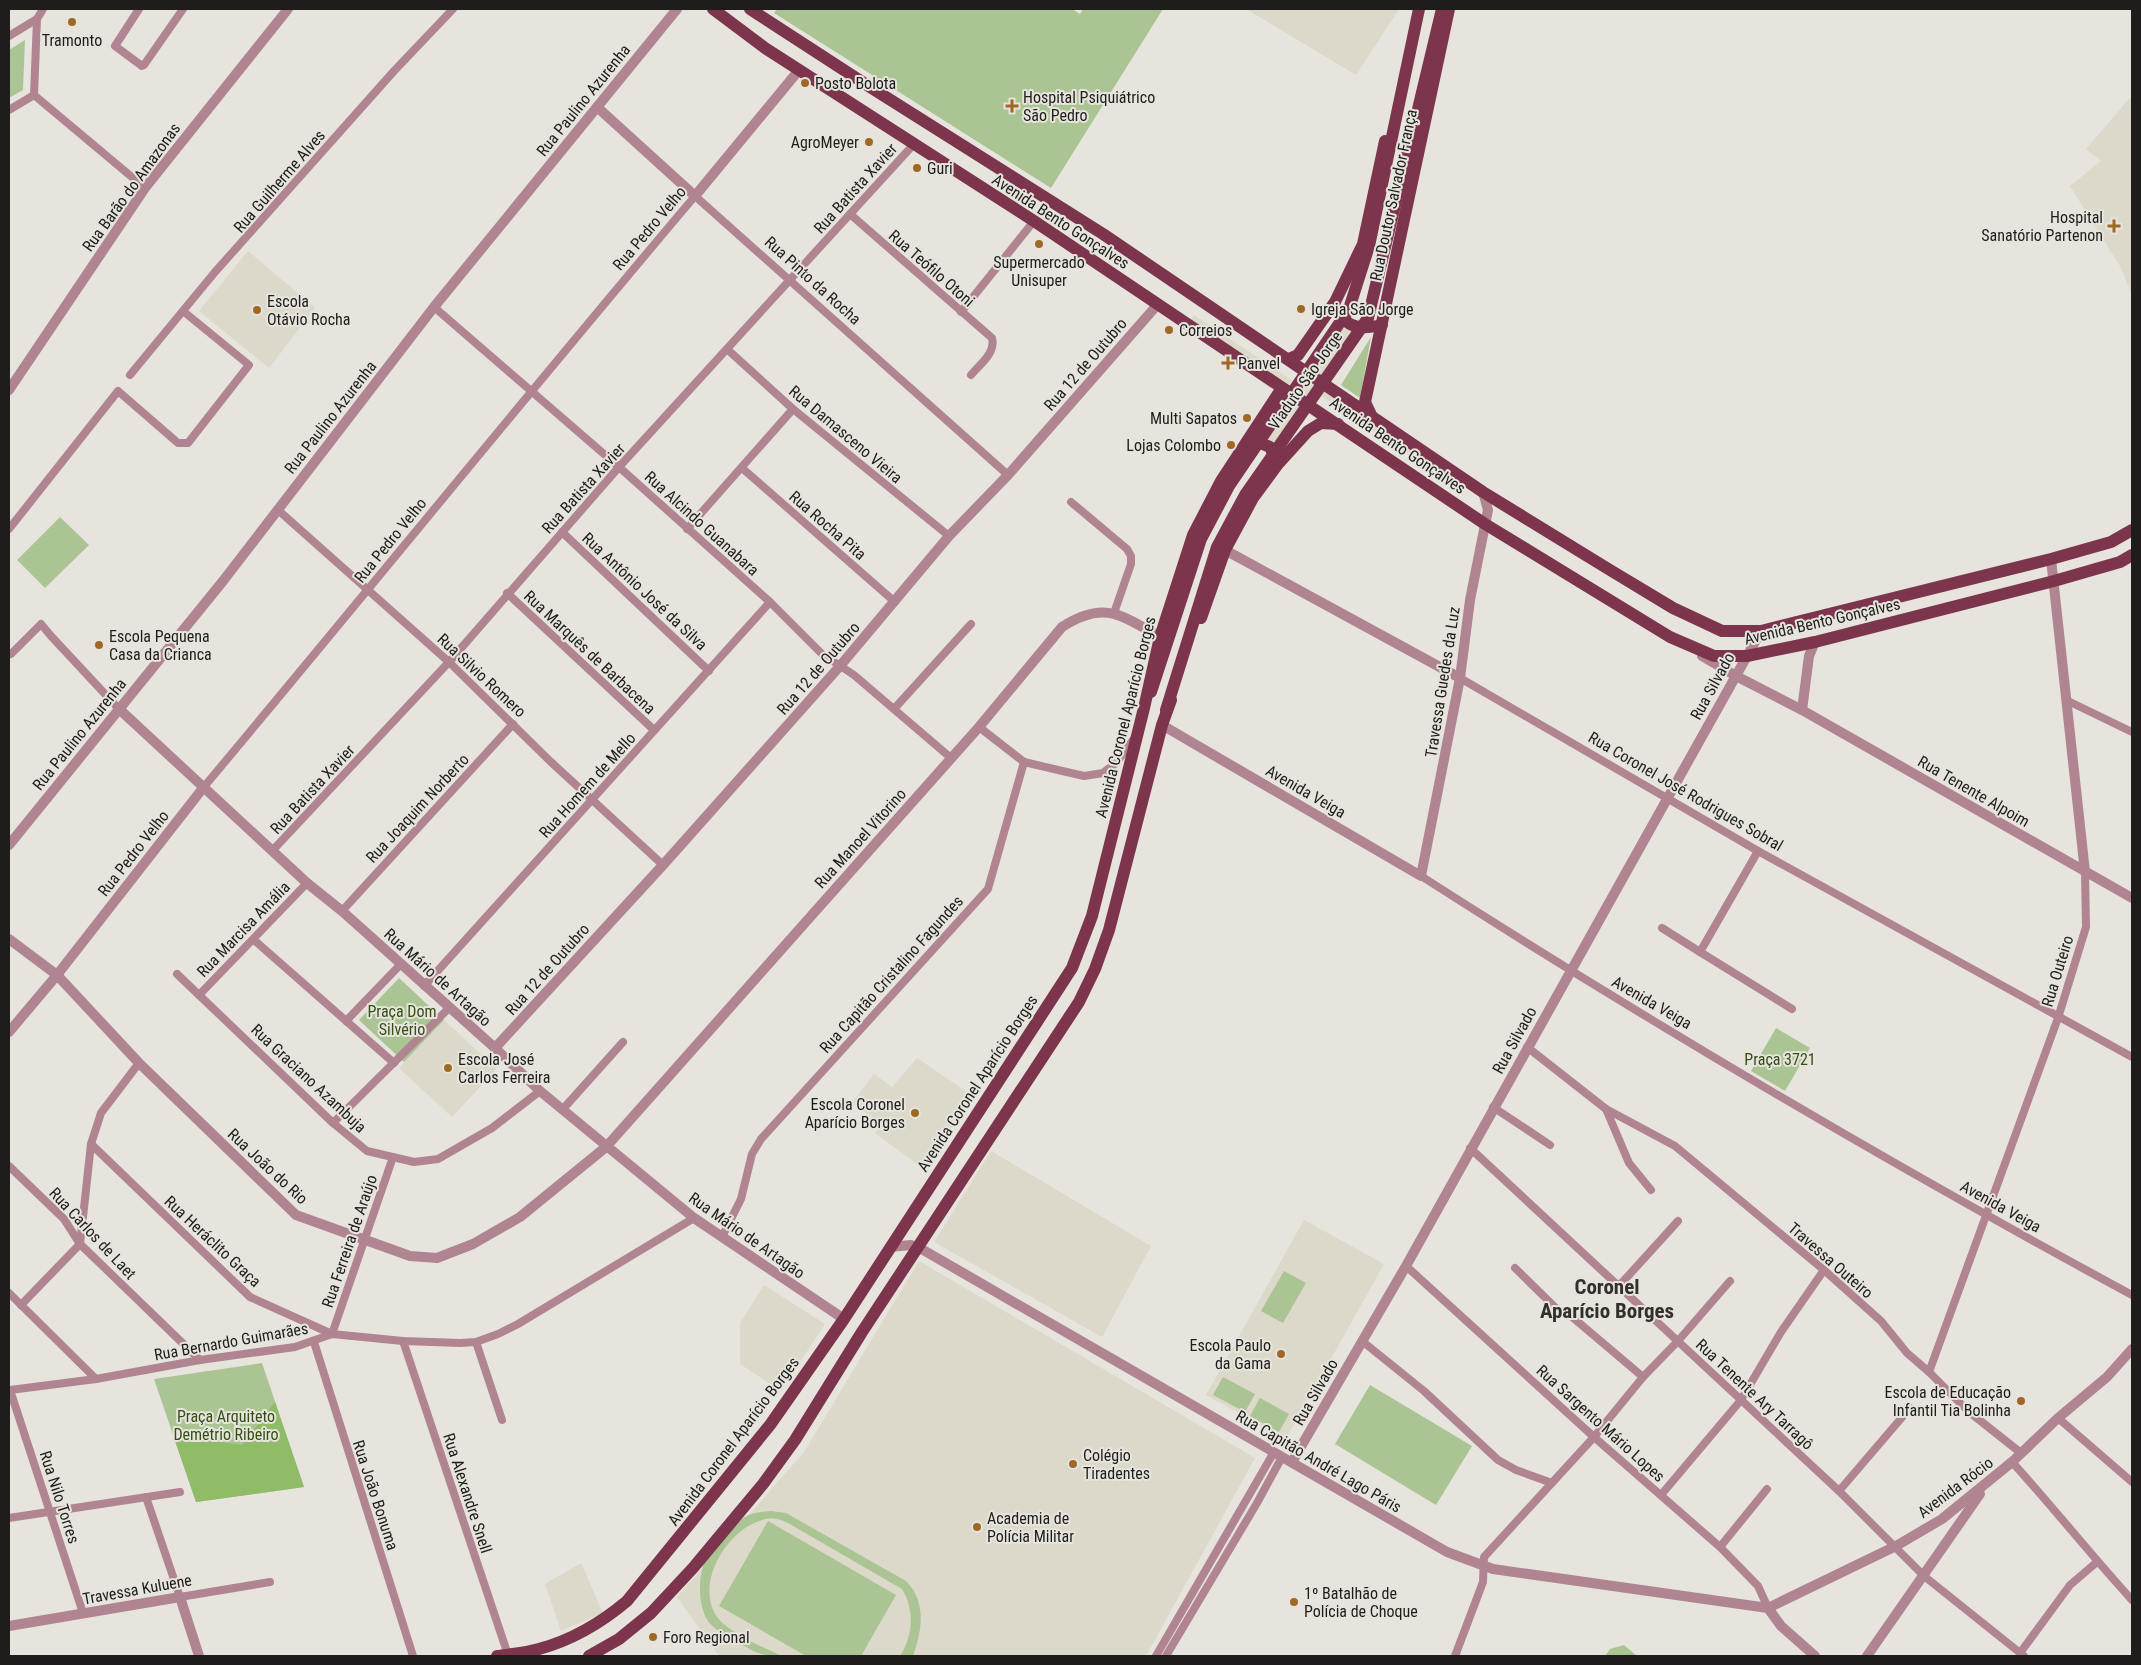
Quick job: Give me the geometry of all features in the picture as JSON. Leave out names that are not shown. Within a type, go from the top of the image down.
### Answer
[{"type":"main road","name":"Avenida Bento Gonçalves","points":[[713,9],[799,70],[1034,221],[1485,524],[1670,637],[1714,656],[1747,656],[1815,642],[2054,581],[2120,562],[2132,556]]},
{"type":"main road","name":"Avenida Bento Gonçalves","points":[[750,9],[1103,234],[1483,492],[1673,608],[1722,631],[1761,631],[2051,559],[2110,542],[2132,530]]},
{"type":"main road","name":"Rua Doutor Salvador França","points":[[1289,359],[1298,355],[1335,302],[1363,244],[1413,9]]},
{"type":"main road","name":"Viaduto São Jorge","points":[[1144,708],[1151,692],[1201,539],[1229,486],[1349,309],[1369,246],[1419,9]]},
{"type":"main road","name":"Viaduto São Jorge","points":[[1162,726],[1217,547],[1245,495],[1368,318],[1442,9]]},
{"type":"main road","name":"Rua Doutor Salvador França","points":[[1372,417],[1366,402],[1449,9]]},
{"type":"main road","points":[[1335,302],[1344,320],[1358,328],[1382,324]]},
{"type":"main road","name":"Avenida Coronel Aparício Borges","points":[[502,1655],[538,1650],[562,1642],[606,1618],[627,1601],[770,1425],[844,1319],[1072,968],[1092,916],[1138,734],[1160,637],[1193,535],[1221,481],[1282,388]]},
{"type":"main road","points":[[597,1655],[651,1613],[694,1568],[763,1484],[795,1440],[862,1332],[1079,1002],[1095,969],[1109,930],[1162,726],[1225,550],[1253,498],[1278,464],[1308,431],[1322,423],[1338,424]]},
{"type":"main road","points":[[1246,442],[1260,443],[1270,447],[1278,464]]},
{"type":"street","points":[[9,36],[36,19],[43,9]]},
{"type":"street","points":[[139,9],[115,46],[142,66],[183,9]]},
{"type":"street","name":"Rua Barão do Amazonas","points":[[9,390],[145,188],[288,9]]},
{"type":"street","name":"Rua Guilherme Alves","points":[[130,375],[183,311],[394,71],[453,9]]},
{"type":"street","name":"Rua Paulino Azurenha","points":[[9,845],[278,510],[434,307],[676,9]]},
{"type":"street","points":[[34,95],[36,19]]},
{"type":"street","name":"Rua Pedro Velho","points":[[9,1032],[58,975],[203,788],[368,591],[531,390],[799,70]]},
{"type":"street","points":[[34,95],[145,188]]},
{"type":"street","points":[[9,110],[34,95]]},
{"type":"street","name":"Rua Pinto da Rocha","points":[[598,107],[695,196],[1008,474]]},
{"type":"street","name":"Rua Batista Xavier","points":[[273,850],[448,662],[619,467],[728,350],[914,144]]},
{"type":"street","name":"Rua Teófilo Otoni","points":[[850,214],[992,338],[994,344],[992,350],[971,374]]},
{"type":"street","points":[[961,312],[1034,221]]},
{"type":"street","name":"Rua 12 de Outubro","points":[[495,1048],[663,865],[840,666],[949,536],[1008,474],[1158,304]]},
{"type":"street","name":"Rua Alcindo Guanabara","points":[[434,307],[619,467],[770,602],[822,654],[854,675],[951,758]]},
{"type":"street","points":[[9,529],[118,391],[178,443],[188,443],[249,365],[183,311]]},
{"type":"street","name":"Rua Damasceno Vieira","points":[[728,350],[793,409],[949,536]]},
{"type":"street","points":[[687,529],[793,409]]},
{"type":"street","name":"Rua Rocha Pita","points":[[742,468],[895,602]]},
{"type":"street","name":"Travessa Guedes da Luz","points":[[1421,876],[1460,678],[1470,600],[1488,510],[1483,492]]},
{"type":"street","points":[[1071,502],[1128,549],[1131,556],[1131,564],[1114,613],[1160,637]]},
{"type":"street","name":"Rua Silvio Romero","points":[[278,510],[448,662],[663,865]]},
{"type":"street","name":"Rua Antônio José da Silva","points":[[562,532],[709,671]]},
{"type":"street","name":"Rua Coronel José Rodrigues Sobral","points":[[1225,550],[1460,678],[1758,851],[2058,1018],[2132,1057]]},
{"type":"street","name":"Rua Outeiro","points":[[1929,1372],[2058,1018],[2086,927],[2085,872],[2068,701],[2051,559]]},
{"type":"street","name":"Rua Marquês de Barbacena","points":[[507,593],[654,730]]},
{"type":"street","name":"Rua Homem de Mello","points":[[424,986],[770,602]]},
{"type":"street","name":"Rua Manoel Vitorino","points":[[606,1147],[979,727],[1062,627],[1076,618],[1093,614],[1114,613]]},
{"type":"street","name":"Rua Mário de Artagão","points":[[11,654],[41,624],[118,708],[203,788],[307,883],[342,911],[495,1048],[540,1091],[694,1218],[844,1319]]},
{"type":"street","points":[[894,709],[971,624]]},
{"type":"street","name":"Rua Silvado","points":[[1292,1462],[1406,1266],[1470,1148],[1761,631]]},
{"type":"street","name":"Rua Tenente Alpoim","points":[[1670,637],[2132,898]]},
{"type":"street","points":[[1802,710],[1809,656],[1815,642]]},
{"type":"street","points":[[2068,701],[2132,732]]},
{"type":"street","name":"Rua Joaquim Norberto","points":[[342,911],[514,724]]},
{"type":"street","name":"Avenida Veiga","points":[[1162,726],[1421,876],[1570,971],[1986,1216],[2132,1295]]},
{"type":"street","points":[[979,727],[1024,762],[1084,776],[1103,773],[1116,763],[1138,734]]},
{"type":"street","name":"Rua Capitão Cristalino Fagundes","points":[[722,1237],[741,1199],[752,1154],[761,1139],[988,889],[1024,762]]},
{"type":"street","points":[[1700,952],[1758,851]]},
{"type":"street","name":"Rua Marcisa Amália","points":[[199,995],[307,883]]},
{"type":"street","points":[[1662,928],[1792,1009]]},
{"type":"street","name":"Rua João do Rio","points":[[9,939],[58,975],[138,1063],[296,1215],[363,1240],[410,1256],[437,1258],[473,1244],[520,1217],[606,1147]]},
{"type":"street","points":[[254,940],[394,1064]]},
{"type":"street","points":[[346,1021],[400,964]]},
{"type":"street","name":"Rua Graciano Azambuja","points":[[177,974],[333,1123],[367,1151],[414,1162],[438,1159],[492,1128],[540,1091]]},
{"type":"street","points":[[333,1123],[449,1008]]},
{"type":"street","points":[[563,1109],[623,1042]]},
{"type":"street","name":"Travessa Outeiro","points":[[1528,1046],[1606,1110],[1675,1146],[1824,1270],[1881,1321],[1907,1353],[1968,1411],[2021,1453]]},
{"type":"street","points":[[21,1305],[80,1244],[91,1144],[101,1113],[138,1063]]},
{"type":"street","points":[[1493,1107],[1550,1145]]},
{"type":"street","points":[[1606,1110],[1629,1163],[1651,1190]]},
{"type":"street","name":"Rua Heráclito Graça","points":[[91,1144],[250,1297],[332,1334]]},
{"type":"street","name":"Rua Tenente Ary Tarragô","points":[[1470,1148],[1839,1491],[1924,1576],[2022,1655]]},
{"type":"street","name":"Rua Ferreira de Araújo","points":[[332,1334],[393,1157]]},
{"type":"street","name":"Rua Carlos de Laet","points":[[9,1166],[64,1219],[80,1244],[200,1360]]},
{"type":"street","name":"Rua Bernardo Guimarães","points":[[9,1390],[96,1379],[200,1360],[295,1348],[332,1334],[403,1341],[476,1342],[518,1324],[694,1218]]},
{"type":"street","points":[[1619,1286],[1678,1221]]},
{"type":"street","name":"Rua Capitão André Lago Páris","points":[[890,1246],[910,1245],[918,1247],[1447,1552],[1484,1567],[1768,1608]]},
{"type":"street","name":"Rua Sargento Mário Lopes","points":[[1406,1266],[1594,1437],[1720,1547],[1758,1586],[1768,1608]]},
{"type":"street","points":[[1515,1268],[1561,1313],[1571,1316],[1643,1377]]},
{"type":"street","points":[[1660,1495],[1741,1400],[1781,1332],[1824,1270]]},
{"type":"street","points":[[1455,1656],[1484,1582],[1484,1557],[1594,1437],[1643,1377],[1678,1341],[1730,1281]]},
{"type":"street","points":[[9,1293],[96,1379]]},
{"type":"street","name":"Rua Alexandre Snell","points":[[403,1341],[502,1655]]},
{"type":"street","points":[[1362,1341],[1424,1391],[1498,1460],[1552,1483]]},
{"type":"street","name":"Rua João Bonuma","points":[[314,1342],[413,1656]]},
{"type":"street","points":[[476,1342],[502,1420]]},
{"type":"street","name":"Avenida Rócio","points":[[1768,1608],[1896,1546],[1942,1519],[2012,1462],[2106,1376],[2132,1349]]},
{"type":"street","name":"Rua Nilo Torres","points":[[9,1390],[83,1613]]},
{"type":"street","points":[[1839,1491],[1910,1408]]},
{"type":"street","points":[[2058,1418],[2132,1482]]},
{"type":"street","points":[[1156,1656],[1247,1498],[1263,1472],[1278,1454]]},
{"type":"street","points":[[1166,1656],[1257,1503],[1271,1477],[1278,1454]]},
{"type":"street","points":[[2012,1462],[2132,1600]]},
{"type":"street","points":[[1263,1472],[1271,1477]]},
{"type":"street","points":[[1867,1656],[1988,1483]]},
{"type":"street","points":[[1720,1547],[1767,1490]]},
{"type":"street","points":[[9,1518],[180,1492]]},
{"type":"street","points":[[146,1496],[199,1656]]},
{"type":"street","points":[[1247,1498],[1257,1503]]},
{"type":"street","points":[[1233,1522],[1243,1527]]},
{"type":"street","points":[[1219,1547],[1228,1552]]},
{"type":"street","points":[[2022,1655],[2070,1584],[2097,1562]]},
{"type":"street","points":[[1205,1572],[1213,1577]]},
{"type":"street","name":"Travessa Kuluene","points":[[9,1626],[270,1582]]},
{"type":"street","points":[[1191,1596],[1199,1601]]},
{"type":"street","points":[[1768,1608],[1780,1626],[1815,1656]]},
{"type":"street","points":[[1162,1645],[1171,1649]]},
{"type":"shaded area","points":[[1246,9],[1399,9],[1356,75]]},
{"type":"shaded area","name":"Hospital Sanatório Partenon","points":[[2132,98],[2132,294],[2120,266],[2070,186],[2101,161],[2086,149],[2128,100]]},
{"type":"shaded area","name":"Escola Otávio Rocha","points":[[248,251],[315,308],[269,368],[199,311]]},
{"type":"shaded area","points":[[1340,314],[1365,331],[1325,390],[1415,450],[1411,456],[1321,396],[1277,458],[1254,442],[1291,388],[1190,321],[1194,315],[1293,381]]},
{"type":"shaded area","name":"Escola José Carlos Ferreira","points":[[444,1020],[497,1069],[452,1117],[399,1068]]},
{"type":"shaded area","name":"Escola Coronel Aparício Borges","points":[[917,1058],[973,1096],[925,1170],[875,1133],[882,1124],[852,1103],[874,1074],[892,1087]]},
{"type":"shaded area","points":[[991,1151],[1151,1246],[1102,1337],[934,1242]]},
{"type":"shaded area","name":"Escola Paulo da Gama","points":[[1304,1220],[1384,1264],[1286,1439],[1206,1395]]},
{"type":"shaded area","name":"Academia de Polícia Militar","points":[[919,1261],[1255,1458],[1146,1656],[719,1656],[677,1597],[804,1452]]},
{"type":"shaded area","points":[[764,1285],[825,1324],[781,1391],[740,1364],[740,1323]]},
{"type":"shaded area","points":[[581,1563],[603,1613],[561,1631],[545,1584]]},
{"type":"green space","name":"Hospital Psiquiátrico São Pedro","points":[[777,9],[1072,9],[1080,14],[1083,9],[1163,9],[1051,188],[774,13]]},
{"type":"green space","points":[[25,40],[23,90],[9,98],[9,50]]},
{"type":"green space","points":[[1371,337],[1360,398],[1341,385]]},
{"type":"green space","points":[[60,517],[89,545],[45,588],[17,560]]},
{"type":"green space","name":"Praça Dom Silvério","points":[[399,978],[444,1020],[404,1062],[359,1020]]},
{"type":"green space","name":"Praça 3721","points":[[1776,1028],[1810,1048],[1785,1091],[1751,1071]]},
{"type":"green space","points":[[1284,1271],[1306,1283],[1283,1323],[1261,1311]]},
{"type":"green space","name":"Praça Arquiteto Demétrio Ribeiro","points":[[262,1363],[304,1487],[196,1502],[154,1379]]},
{"type":"green space","points":[[1223,1377],[1255,1394],[1245,1412],[1213,1395]]},
{"type":"green space","points":[[1370,1385],[1472,1446],[1436,1505],[1335,1444]]},
{"type":"green space","points":[[1260,1398],[1289,1414],[1279,1432],[1250,1416]]},
{"type":"green space","points":[[275,1402],[304,1487],[196,1502],[173,1435],[242,1445]]},
{"type":"green space","points":[[771,1511],[786,1513],[906,1581],[913,1589],[917,1598],[921,1617],[919,1637],[913,1656],[900,1656],[908,1640],[911,1623],[909,1606],[902,1589],[788,1523],[769,1518],[753,1524],[740,1532],[720,1555],[713,1569],[710,1599],[714,1612],[726,1626],[744,1638],[781,1656],[763,1655],[754,1652],[712,1626],[703,1611],[700,1596],[701,1572],[706,1558],[745,1517]]},
{"type":"green space","points":[[768,1521],[896,1595],[861,1656],[806,1656],[719,1606]]},
{"type":"green space","points":[[1624,1645],[1637,1656],[1605,1656],[1610,1649]]},
{"type":"place","name":"Tramonto","points":[[72,22]]},
{"type":"place","name":"Posto Bolota","points":[[805,83]]},
{"type":"place","name":"Hospital Psiquiátrico São Pedro","points":[[1012,106]]},
{"type":"place","name":"AgroMeyer","points":[[869,142]]},
{"type":"place","name":"Guri","points":[[917,168]]},
{"type":"place","name":"Hospital Sanatório Partenon","points":[[2114,226]]},
{"type":"place","name":"Supermercado Unisuper","points":[[1039,244]]},
{"type":"place","name":"Igreja São Jorge","points":[[1301,309]]},
{"type":"place","name":"Escola Otávio Rocha","points":[[257,310]]},
{"type":"place","name":"Correios","points":[[1169,330]]},
{"type":"place","name":"Panvel","points":[[1228,363]]},
{"type":"place","name":"Multi Sapatos","points":[[1247,418]]},
{"type":"place","name":"Lojas Colombo","points":[[1231,445]]},
{"type":"place","name":"Escola Pequena Casa da Crianca","points":[[99,645]]},
{"type":"place","name":"Escola José Carlos Ferreira","points":[[448,1068]]},
{"type":"place","name":"Escola Coronel Aparício Borges","points":[[915,1113]]},
{"type":"place","name":"Escola Paulo da Gama","points":[[1281,1354]]},
{"type":"place","name":"Escola de Educação Infantil Tia Bolinha","points":[[2021,1401]]},
{"type":"place","name":"Colégio Tiradentes","points":[[1073,1464]]},
{"type":"place","name":"Academia de Polícia Militar","points":[[977,1527]]},
{"type":"place","name":"1º Batalhão de Polícia de Choque","points":[[1294,1602]]},
{"type":"place","name":"Foro Regional","points":[[653,1637]]},
{"type":"district","name":"Coronel Aparício Borges","points":[[1607,1299]]}]
